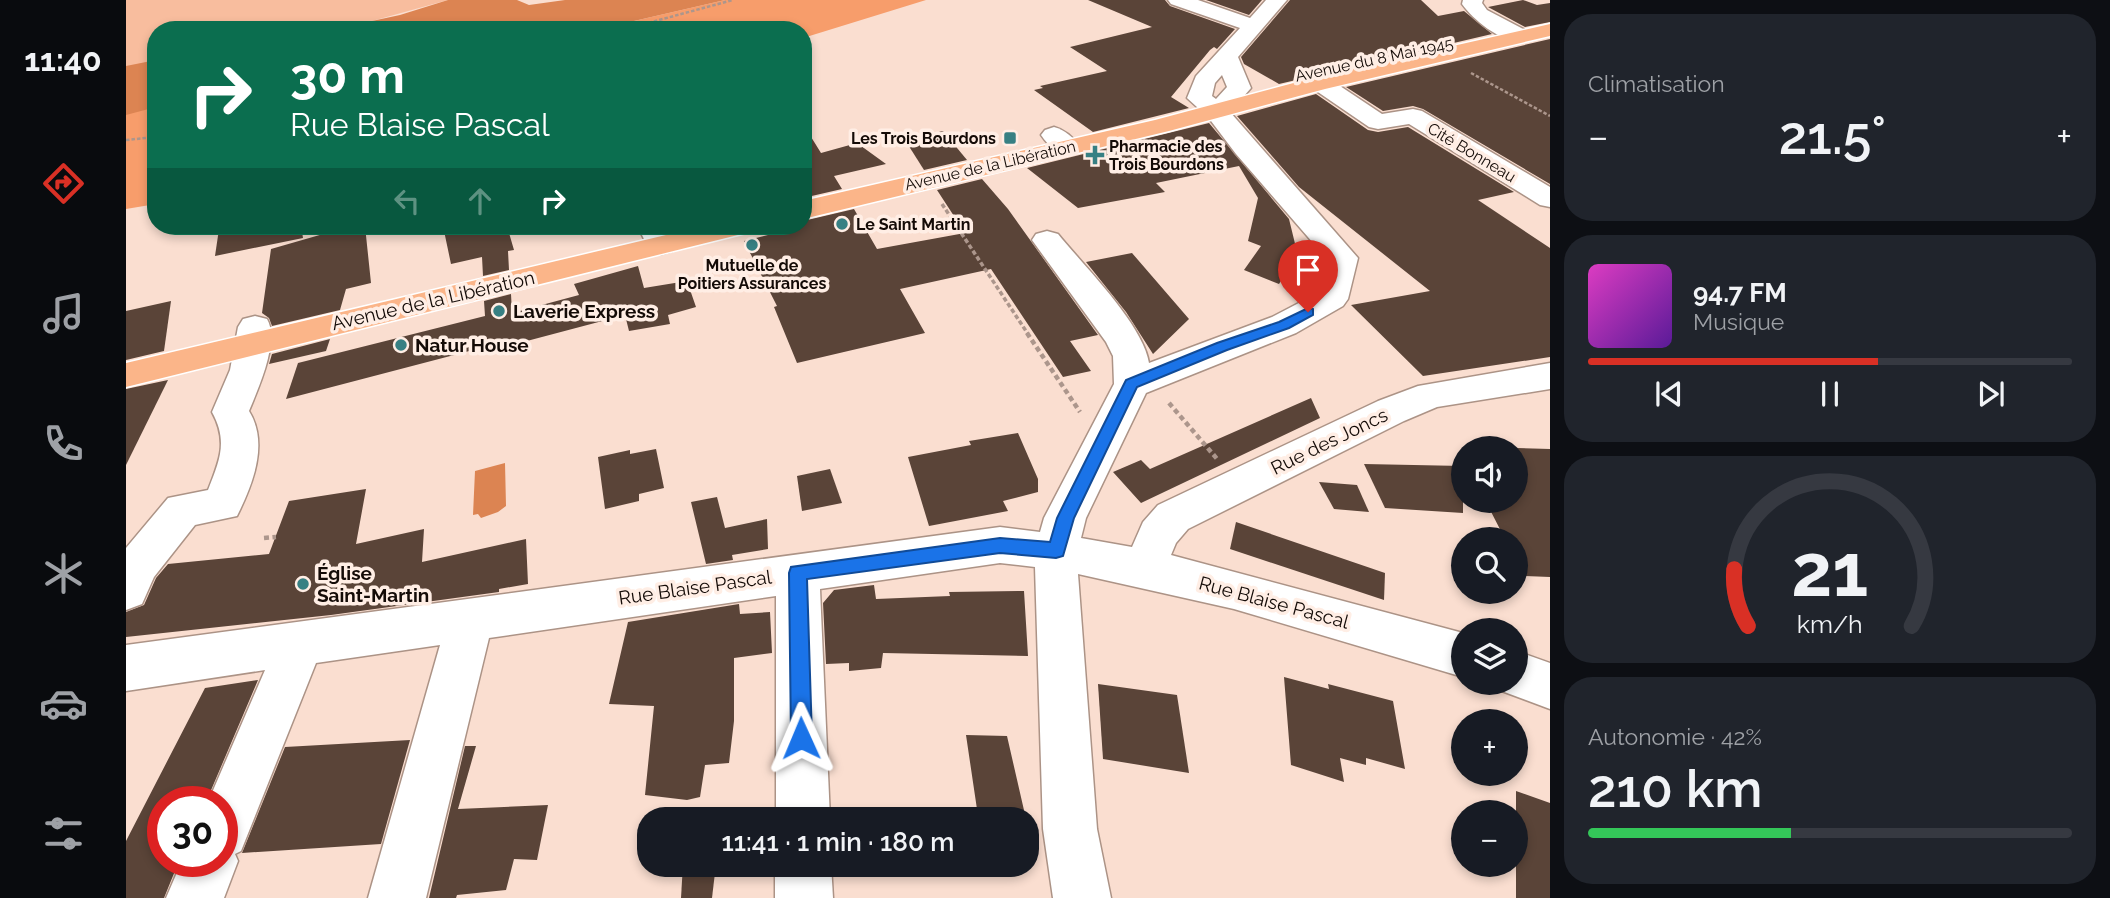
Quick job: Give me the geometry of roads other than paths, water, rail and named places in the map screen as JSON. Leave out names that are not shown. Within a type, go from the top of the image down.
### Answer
[{"type":"main road","name":"Avenue du 8 Mai 1945","points":[[1208,105],[1440,56],[1550,22]]},
{"type":"main road","name":"Avenue du 8 Mai 1945","points":[[1240,88],[1512,34],[1550,30]]},
{"type":"main road","name":"Avenue de la Libération","points":[[813,200],[1208,105]]},
{"type":"main road","name":"Avenue de la Libération","points":[[813,200],[926,180],[1060,141]]},
{"type":"main road","name":"Avenue de la Libération","points":[[126,359],[255,335],[660,235]]},
{"type":"main road","name":"Avenue de la Libération","points":[[126,375],[255,335]]},
{"type":"street","points":[[1178,0],[1254,26]]},
{"type":"street","points":[[1082,898],[1070,829],[1057,611],[1056,550],[1065,518],[1101,443],[1140,381],[1284,325],[1332,299],[1343,258],[1208,105],[1204,81],[1277,0]]},
{"type":"street","points":[[1473,0],[1472,4],[1480,14],[1512,34]]},
{"type":"street","points":[[1208,105],[1240,88],[1227,57]]},
{"type":"street","name":"Cité Bonneau","points":[[1320,83],[1378,122],[1413,116],[1550,199]]},
{"type":"street","points":[[1046,240],[1109,320],[1140,381]]},
{"type":"street","points":[[126,590],[139,564],[183,510],[223,504],[237,463],[240,428],[230,412],[248,370],[255,335]]},
{"type":"street","name":"Rue des Joncs","points":[[1145,568],[1158,534],[1172,517],[1391,411],[1431,395],[1550,376]]},
{"type":"street","name":"Rue Blaise Pascal","points":[[130,674],[300,644],[1000,545],[1056,550],[1145,568],[1451,652]]},
{"type":"street","points":[[798,573],[803,807]]},
{"type":"street","points":[[397,898],[470,620]]},
{"type":"street","points":[[238,793],[300,644]]},
{"type":"street","points":[[1528,678],[1550,686]]},
{"type":"street","points":[[195,898],[204,877]]},
{"type":"street","points":[[803,877],[804,898]]},
{"type":"place","name":"Les Trois Bourdons","points":[[1010,138]]},
{"type":"place","name":"Pharmacie des Trois Bourdons","points":[[1095,155]]},
{"type":"place","name":"Le Saint Martin","points":[[842,224]]},
{"type":"place","name":"Mutuelle de Poitiers Assurances","points":[[752,245]]},
{"type":"place","name":"Laverie Express","points":[[499,311]]},
{"type":"place","name":"Natur House","points":[[401,345]]},
{"type":"place","name":"Église Saint-Martin","points":[[303,584]]}]
